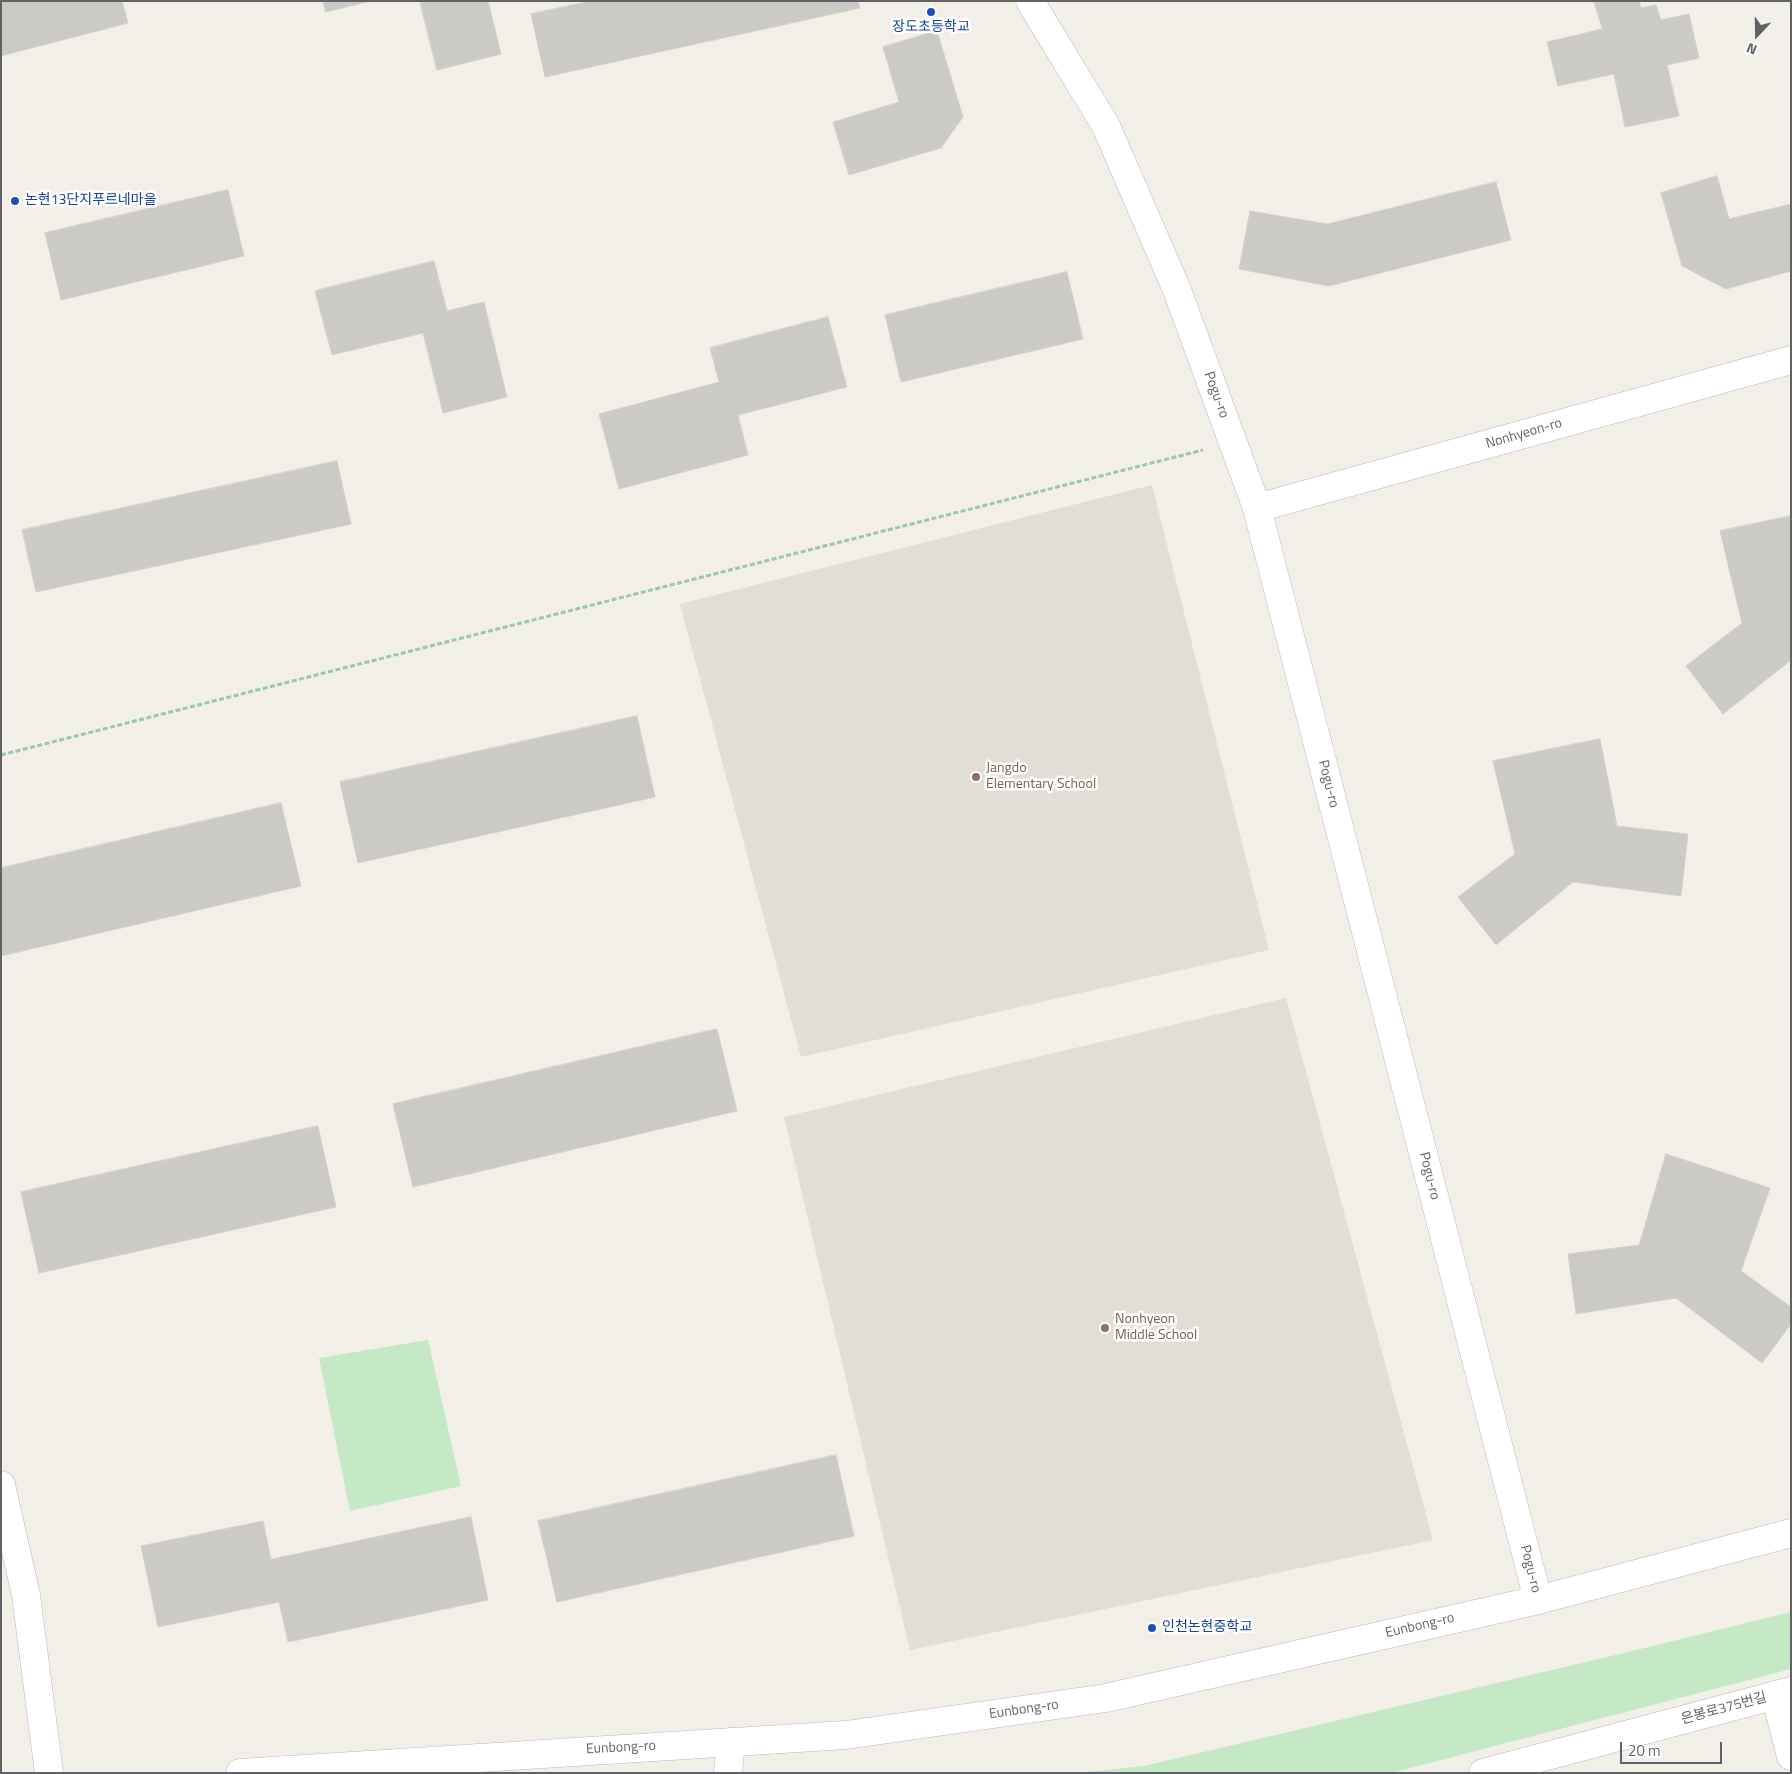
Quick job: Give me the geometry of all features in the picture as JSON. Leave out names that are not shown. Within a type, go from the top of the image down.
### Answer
[{"type":"street","name":"Pogu-ro","points":[[1030,1],[1106,126],[1177,290],[1257,508],[1538,1600]]},
{"type":"street","name":"Nonhyeon-ro","points":[[1257,508],[1791,360]]},
{"type":"street","points":[[1,1485],[26,1595],[49,1773]]},
{"type":"street","name":"Eunbong-ro","points":[[240,1773],[846,1735],[1106,1698],[1538,1600],[1791,1532]]},
{"type":"street","points":[[1783,1693],[1791,1756]]},
{"type":"street","name":"은봉로375번길","points":[[1482,1773],[1783,1693]]},
{"type":"street","points":[[728,1773],[731,1742]]},
{"type":"path","points":[[1,755],[1233,442]]},
{"type":"shaded area","name":"Jangdo Elementary School","points":[[1152,485],[1269,950],[801,1057],[680,604]]},
{"type":"shaded area","name":"Nonhyeon Middle School","points":[[1286,998],[1433,1540],[910,1650],[784,1117]]},
{"type":"green space","points":[[428,1340],[461,1486],[350,1511],[319,1358]]},
{"type":"green space","points":[[1791,1612],[1791,1669],[1391,1773],[1077,1773],[1144,1766]]},
{"type":"building","points":[[1,1],[122,1],[128,23],[1,56]]},
{"type":"building","points":[[323,1],[370,1],[326,12]]},
{"type":"building","points":[[420,1],[488,1],[501,54],[437,70]]},
{"type":"building","points":[[591,1],[858,1],[860,8],[545,77],[531,14]]},
{"type":"building","points":[[1594,1],[1639,1],[1641,8],[1656,5],[1661,20],[1689,14],[1699,58],[1667,65],[1679,116],[1625,127],[1614,74],[1558,86],[1547,42],[1602,29]]},
{"type":"building","points":[[937,31],[963,117],[941,148],[849,175],[833,122],[899,102],[883,47]]},
{"type":"building","points":[[1717,176],[1729,219],[1791,204],[1791,271],[1726,289],[1682,266],[1661,193]]},
{"type":"building","points":[[1496,182],[1511,240],[1329,286],[1239,269],[1250,211],[1327,224]]},
{"type":"building","points":[[228,190],[244,256],[61,300],[45,233]]},
{"type":"building","points":[[434,261],[447,311],[484,302],[507,397],[443,413],[423,333],[332,355],[315,291]]},
{"type":"building","points":[[1067,272],[1083,339],[901,382],[885,315]]},
{"type":"building","points":[[828,317],[847,387],[738,415],[748,455],[619,489],[599,414],[719,382],[710,348]]},
{"type":"building","points":[[337,461],[351,524],[36,592],[22,530]]},
{"type":"building","points":[[1791,516],[1791,660],[1723,714],[1686,666],[1742,623],[1720,531]]},
{"type":"building","points":[[637,716],[655,797],[358,863],[340,782]]},
{"type":"building","points":[[1600,739],[1617,826],[1688,834],[1681,896],[1573,882],[1496,945],[1458,897],[1515,854],[1493,761]]},
{"type":"building","points":[[281,803],[301,886],[1,956],[1,868]]},
{"type":"building","points":[[717,1029],[737,1111],[413,1187],[393,1104]]},
{"type":"building","points":[[318,1126],[336,1207],[39,1273],[21,1192]]},
{"type":"building","points":[[1666,1154],[1770,1188],[1741,1271],[1791,1307],[1791,1324],[1762,1363],[1676,1298],[1576,1314],[1568,1254],[1639,1245]]},
{"type":"building","points":[[836,1455],[854,1536],[557,1602],[538,1521]]},
{"type":"building","points":[[471,1517],[488,1600],[288,1642],[279,1602],[158,1627],[141,1546],[263,1521],[271,1559]]},
{"type":"place","name":"장도초등학교","points":[[931,12]]},
{"type":"place","name":"논현13단지푸르네마을","points":[[15,201]]},
{"type":"place","name":"Jangdo Elementary School","points":[[976,777]]},
{"type":"place","name":"Nonhyeon Middle School","points":[[1105,1328]]},
{"type":"place","name":"인천논현중학교","points":[[1152,1628]]}]
